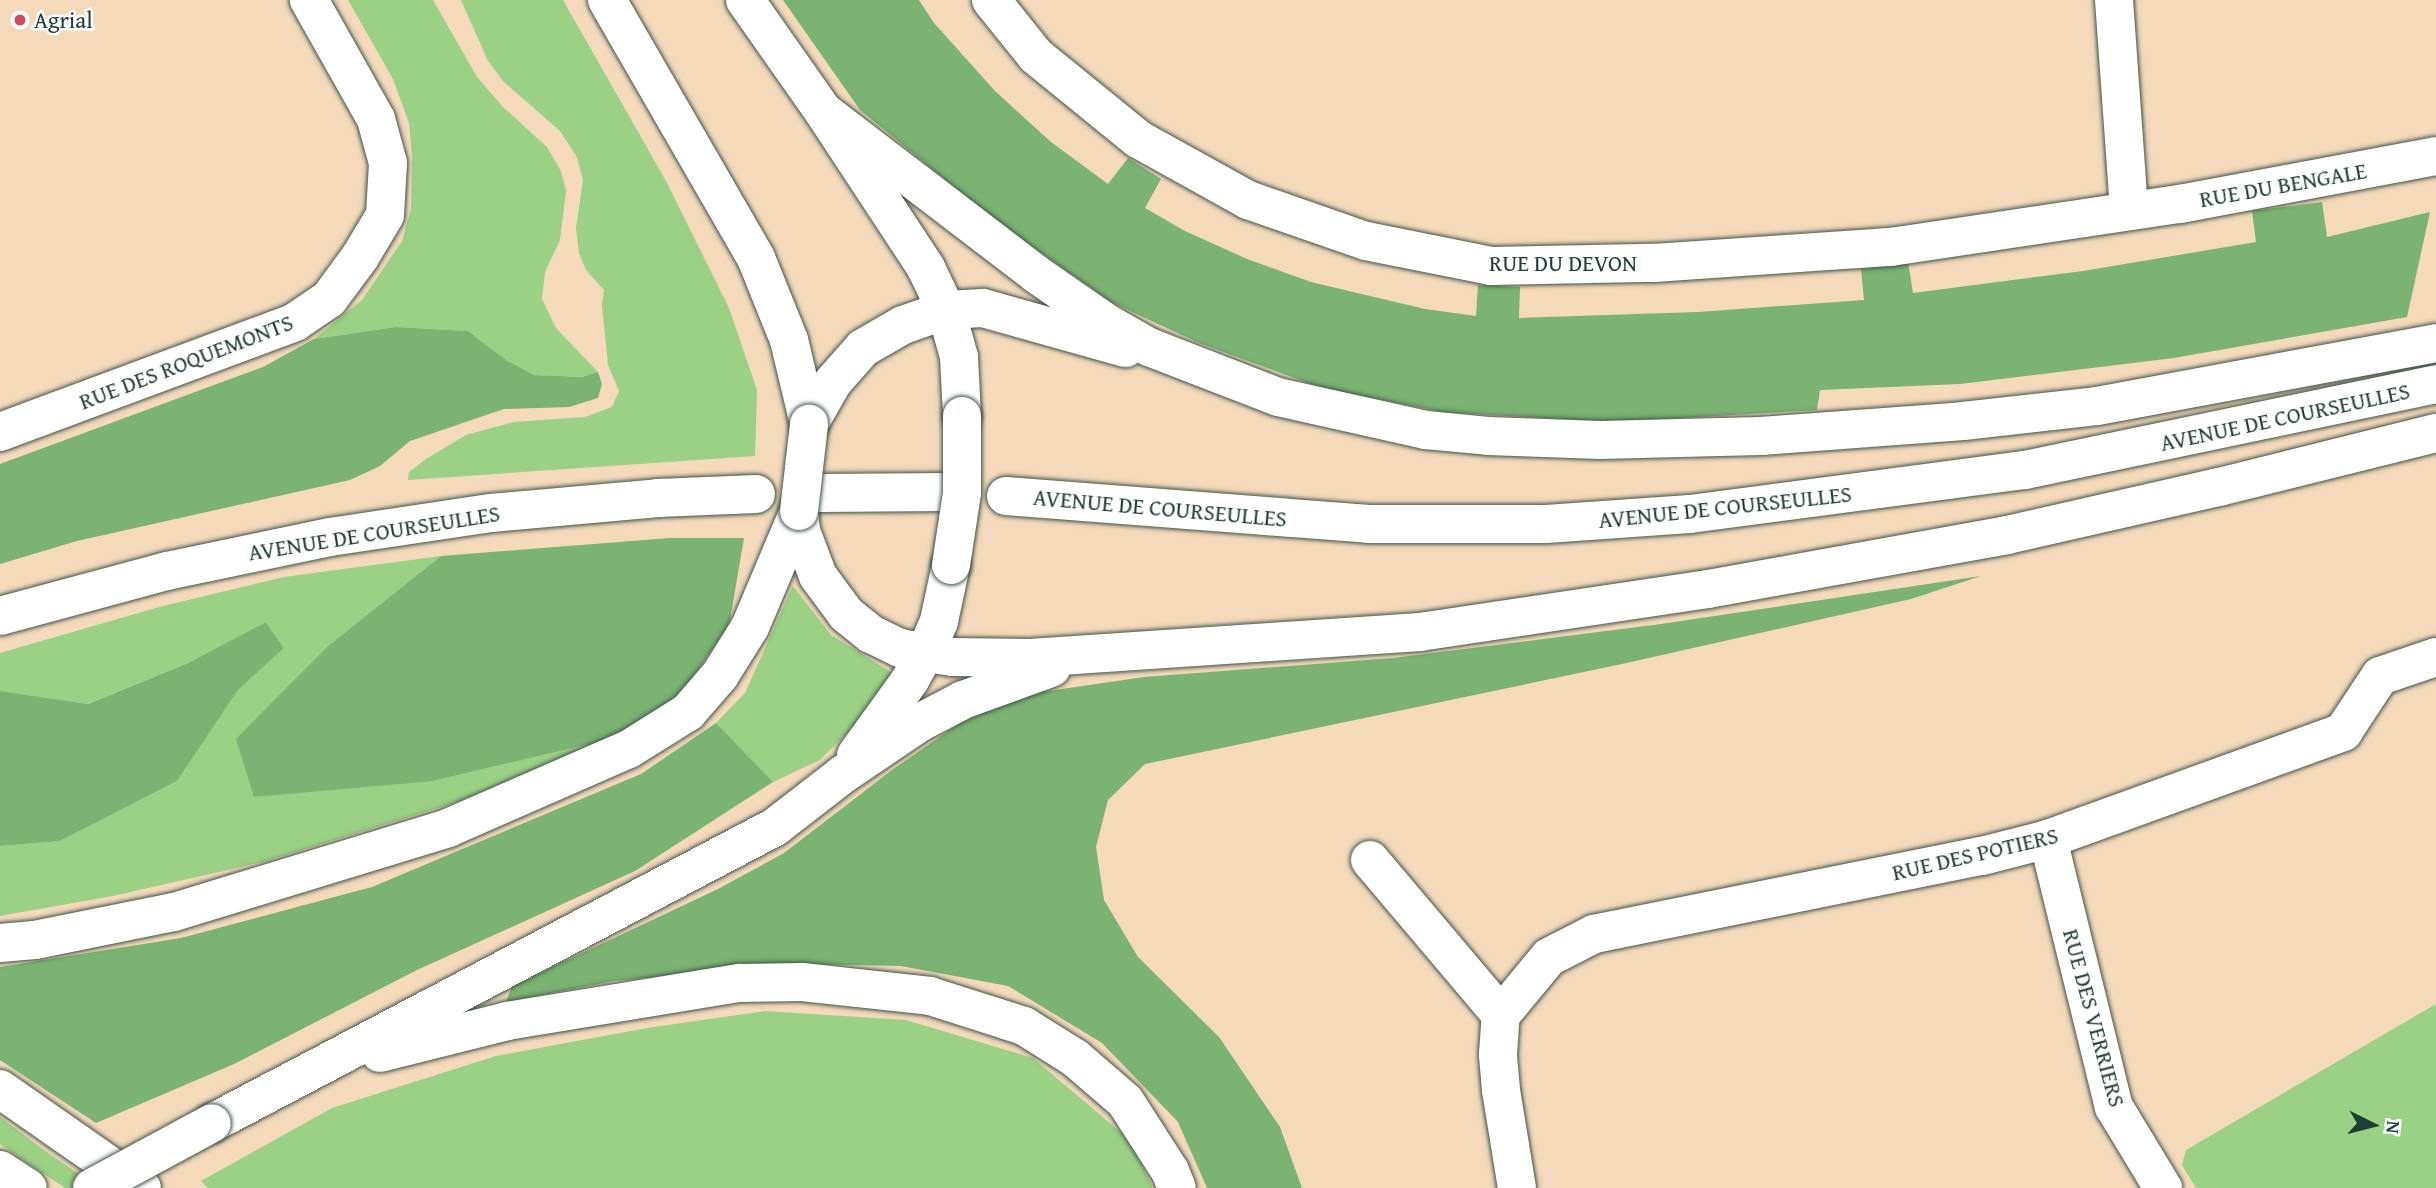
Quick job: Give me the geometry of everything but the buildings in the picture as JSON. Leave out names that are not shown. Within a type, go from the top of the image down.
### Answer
[{"type":"street","name":"RUE DES ROQUEMONTS","points":[[0,432],[295,322],[329,299],[360,257],[385,215],[388,163],[376,119],[309,0]]},
{"type":"street","points":[[607,0],[756,258],[789,340],[810,411],[803,516],[818,576],[846,614],[871,634],[900,648],[925,653],[1004,658],[1420,632],[1708,589],[2007,535],[2219,488],[2436,433]]},
{"type":"street","points":[[745,0],[823,111],[926,268],[946,310],[959,357],[962,493],[939,621],[910,680],[842,775]]},
{"type":"street","name":"RUE DU DEVON","points":[[991,0],[1036,56],[1138,139],[1248,201],[1366,241],[1491,266],[1654,263],[1891,247],[2129,211]]},
{"type":"street","points":[[2114,0],[2129,211]]},
{"type":"street","points":[[823,111],[972,227],[1105,322],[1149,347],[1205,371],[1278,397],[1426,430],[1553,440],[1693,439],[1964,421],[2097,406],[2436,343]]},
{"type":"street","name":"RUE DU BENGALE","points":[[2129,211],[2436,156]]},
{"type":"street","points":[[810,411],[845,365],[863,348],[903,324],[946,310],[983,308],[1205,371]]},
{"type":"street","name":"AVENUE DE COURSEULLES","points":[[1006,496],[1369,524],[1546,524],[1690,514],[2025,470],[2436,384]]},
{"type":"street","points":[[803,516],[947,492]]},
{"type":"street","name":"AVENUE DE COURSEULLES","points":[[0,616],[248,552],[412,524],[491,513],[645,499],[756,494]]},
{"type":"street","points":[[0,943],[36,940],[174,912],[323,867],[448,828],[629,750],[688,712],[720,675],[750,627],[803,516]]},
{"type":"street","points":[[92,1188],[775,827],[842,775],[919,723],[963,700],[1095,653]]},
{"type":"street","name":"RUE DES POTIERS","points":[[1501,1015],[1549,957],[1594,934],[1982,856],[2048,839],[2343,732],[2380,676],[2436,657]]},
{"type":"street","name":"RUE DES VERRIERS","points":[[2048,839],[2114,1107],[2162,1188]]},
{"type":"street","points":[[1370,860],[1501,1015],[1498,1054],[1501,1090],[1517,1188]]},
{"type":"street","points":[[320,1068],[507,1021],[740,983],[802,982],[930,996],[1024,1026],[1075,1058],[1125,1101],[1170,1171],[1177,1188]]},
{"type":"street","points":[[0,1089],[142,1188]]},
{"type":"street","points":[[0,1170],[27,1188]]},
{"type":"green space","points":[[348,0],[433,0],[477,77],[503,107],[547,147],[561,171],[566,191],[560,240],[545,272],[542,299],[556,328],[598,372],[582,377],[534,375],[506,360],[468,331],[396,327],[314,339],[362,300],[402,241],[411,209],[412,156],[409,123],[393,79]]},
{"type":"green space","points":[[461,0],[563,0],[666,181],[729,308],[757,390],[755,456],[408,480],[409,472],[466,435],[514,422],[585,417],[612,407],[619,391],[608,365],[602,306],[604,290],[586,270],[579,253],[576,228],[583,180],[577,157],[560,131],[504,82],[488,61]]},
{"type":"green space","points":[[783,0],[919,0],[934,23],[995,91],[1051,142],[1108,184],[1128,158],[1161,179],[1145,208],[1185,231],[1247,259],[1311,282],[1425,309],[1476,316],[1478,285],[1520,287],[1519,318],[1698,312],[1864,300],[1861,269],[1908,262],[1913,293],[2083,271],[2256,242],[2252,211],[2322,202],[2327,237],[2430,212],[2407,317],[2174,358],[1960,384],[1820,390],[1817,410],[1612,422],[1444,412],[1322,388],[1199,343],[1113,303],[1005,228],[860,110]]},
{"type":"green space","points":[[396,327],[468,331],[506,360],[534,375],[582,377],[598,372],[602,384],[598,398],[569,407],[504,409],[410,441],[380,466],[350,480],[77,541],[0,564],[0,464],[263,367],[314,339]]},
{"type":"green space","points":[[670,538],[744,538],[729,626],[670,709],[615,738],[433,781],[254,797],[236,739],[328,646],[441,556]]},
{"type":"green space","points":[[441,556],[328,646],[237,739],[433,781],[615,738],[457,802],[263,862],[113,896],[0,916],[0,846],[60,841],[177,781],[238,690],[284,648],[266,622],[188,663],[87,704],[0,691],[0,653],[159,607],[284,577]]},
{"type":"green space","points":[[1981,576],[1911,599],[1622,664],[1145,764],[1108,800],[1096,847],[1104,900],[1138,957],[1219,1037],[1280,1127],[1302,1188],[1207,1188],[1178,1122],[1102,1043],[1008,986],[901,966],[797,964],[614,981],[506,1002],[512,986],[718,889],[784,853],[892,770],[967,718],[1034,693],[1144,677],[1393,658],[1661,624]]},
{"type":"green space","points":[[793,586],[831,635],[894,674],[864,716],[820,760],[773,782],[716,723],[745,693]]},
{"type":"green space","points":[[266,622],[284,648],[238,690],[177,781],[60,841],[0,846],[0,691],[88,704],[188,663]]},
{"type":"green space","points":[[716,723],[773,782],[635,871],[417,970],[234,1064],[96,1123],[0,1060],[0,967],[181,938],[372,887],[641,774]]},
{"type":"green space","points":[[2436,1004],[2436,1188],[2196,1188],[2182,1165],[2186,1150]]},
{"type":"green space","points":[[765,1011],[906,1020],[1033,1058],[1131,1141],[1153,1188],[208,1188],[201,1181],[332,1108],[496,1056],[647,1028]]},
{"type":"green space","points":[[0,1117],[99,1188],[65,1188],[0,1144]]},
{"type":"place","name":"Agrial","points":[[20,20]]}]
